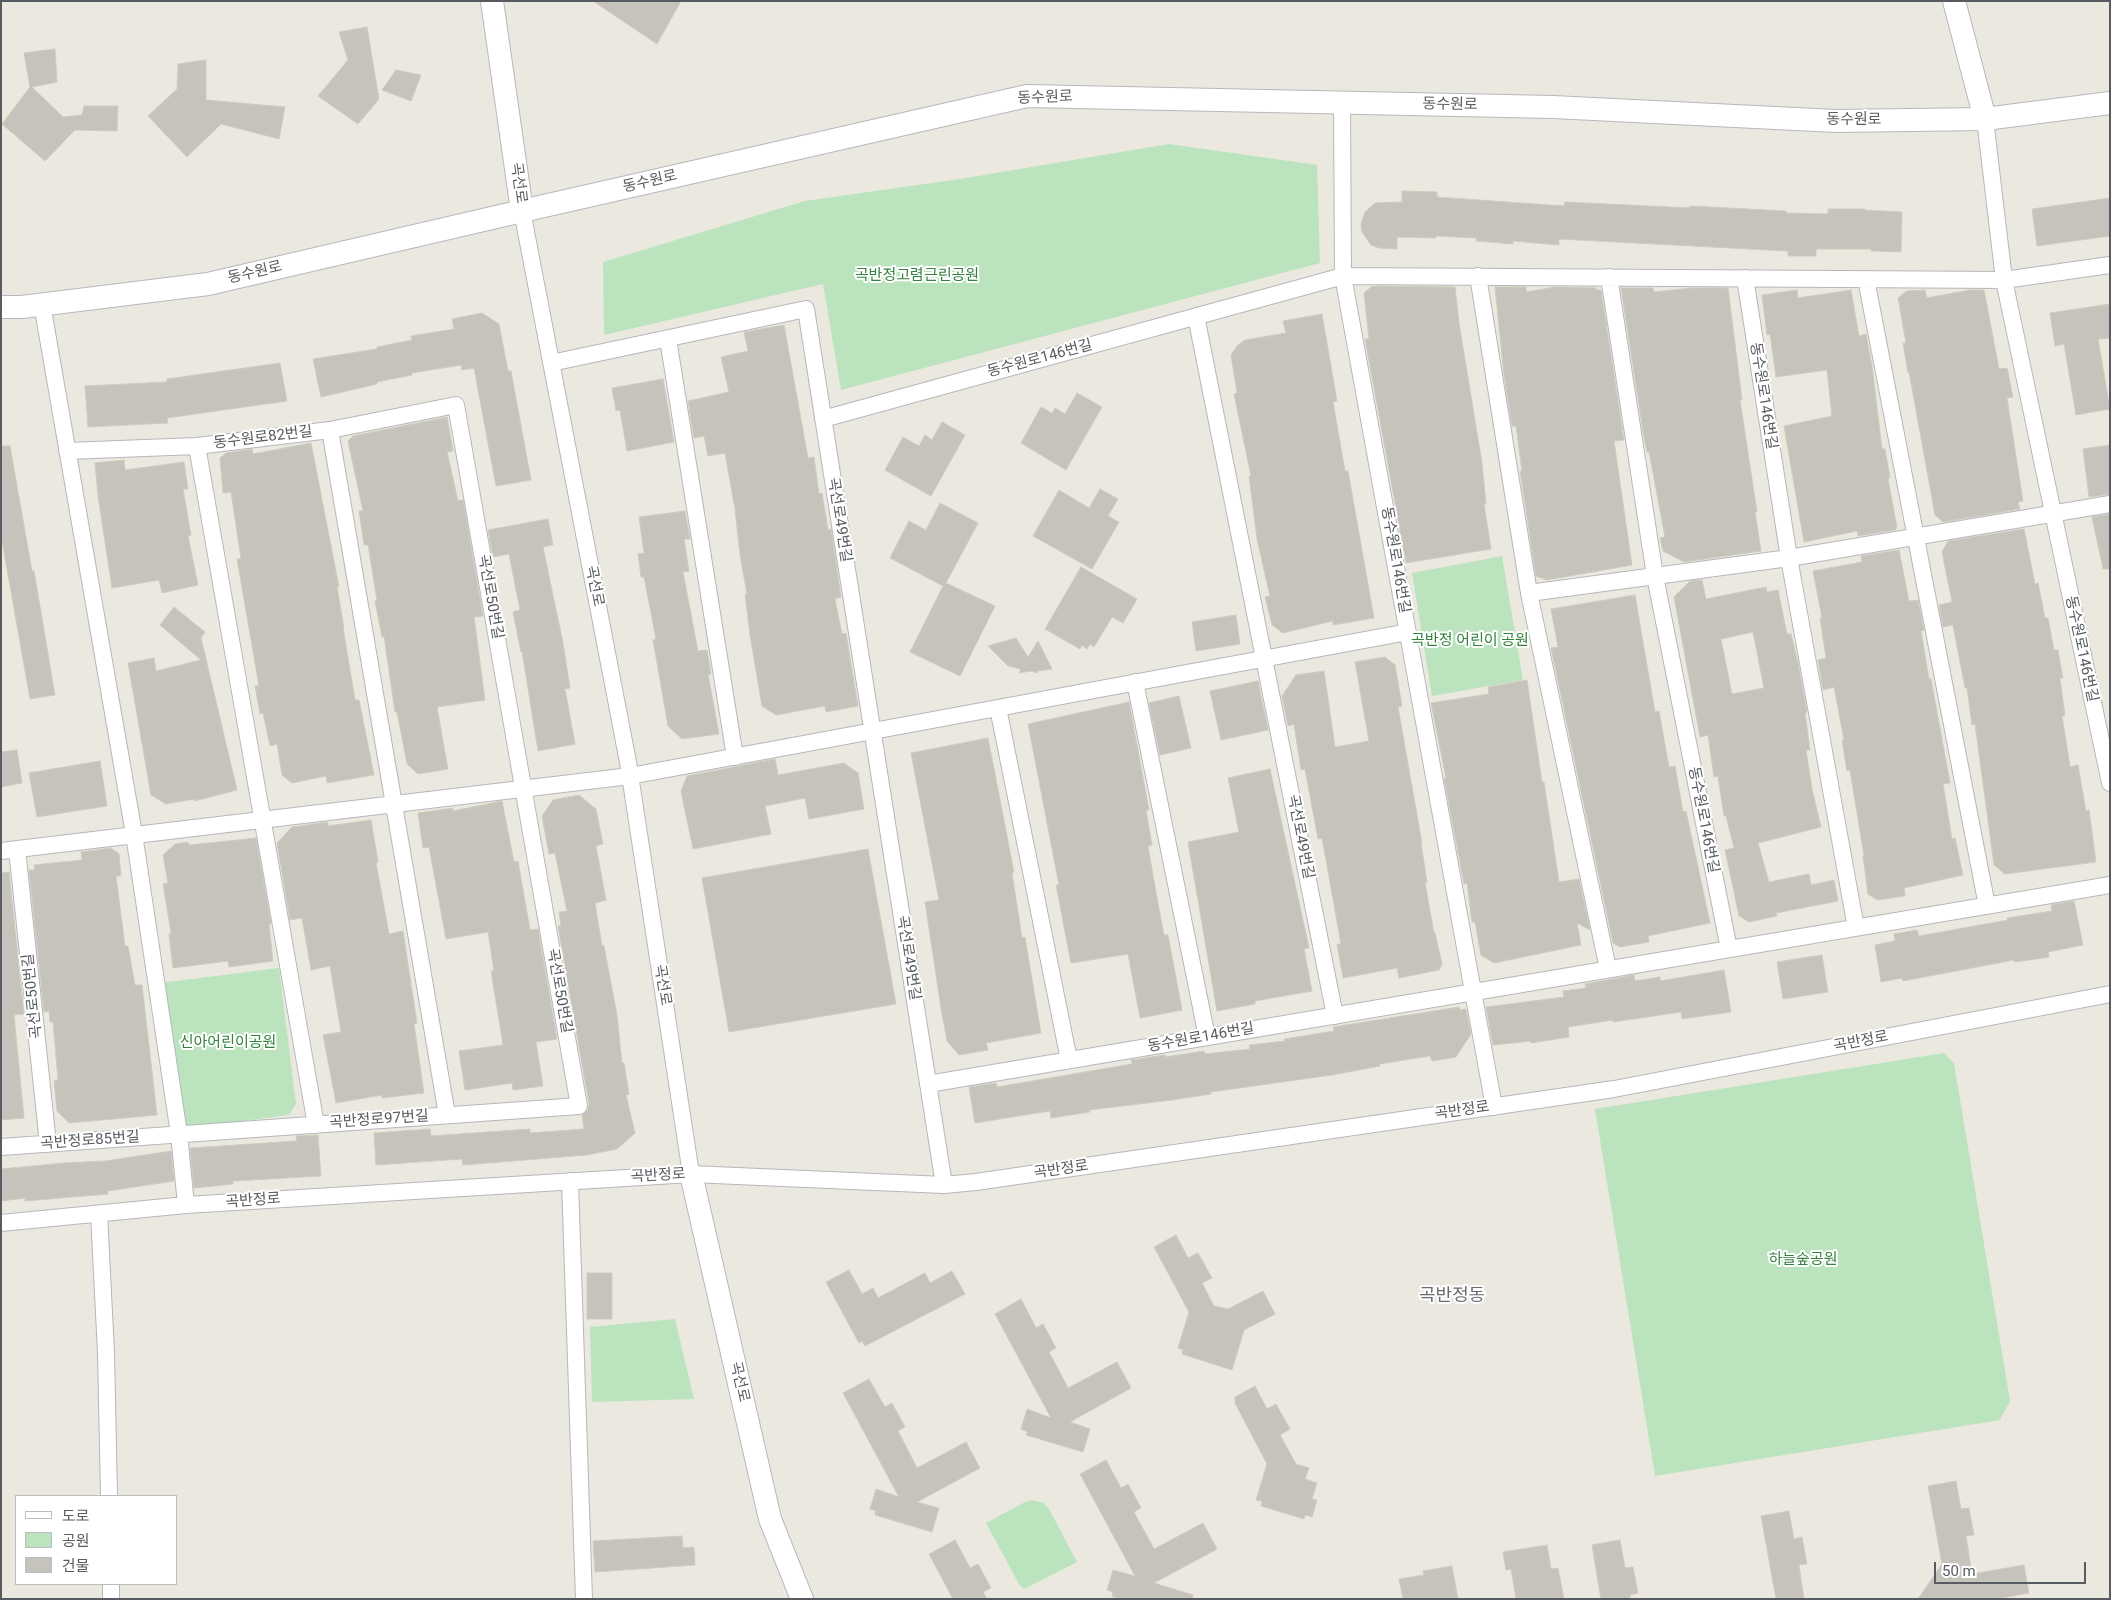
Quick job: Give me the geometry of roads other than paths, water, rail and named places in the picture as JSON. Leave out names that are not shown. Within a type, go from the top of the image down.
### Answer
[{"type":"main road","name":"곡선로","points":[[492,1],[522,210]]},
{"type":"main road","points":[[1954,1],[1986,119]]},
{"type":"main road","name":"동수원로","points":[[1,307],[42,304],[208,284],[522,210],[1027,96],[1553,107],[1836,121],[1986,119],[2110,104]]},
{"type":"main road","name":"곡선로","points":[[691,1174],[770,1519],[802,1599]]},
{"type":"street","name":"동수원로146번길","points":[[1342,104],[1344,276],[1494,1107]]},
{"type":"street","name":"동수원로146번길","points":[[1986,119],[2004,280],[2110,783]]},
{"type":"street","name":"곡선로","points":[[522,210],[630,776],[691,1174]]},
{"type":"street","name":"동수원로146번길","points":[[823,419],[1344,276],[2004,280],[2110,265]]},
{"type":"street","points":[[1478,276],[1530,593],[1608,969]]},
{"type":"street","name":"동수원로146번길","points":[[1609,277],[1655,576],[1729,949]]},
{"type":"street","name":"동수원로146번길","points":[[1745,278],[1789,558],[1856,928]]},
{"type":"street","points":[[1866,279],[1987,906]]},
{"type":"street","points":[[42,304],[134,834],[179,1134],[186,1205]]},
{"type":"street","name":"곡선로49번길","points":[[668,339],[806,310],[944,1184]]},
{"type":"street","name":"곡선로49번길","points":[[1196,316],[1335,1016]]},
{"type":"street","points":[[551,364],[668,339],[735,757]]},
{"type":"street","name":"동수원로82번길","points":[[67,451],[197,446],[330,430],[456,405]]},
{"type":"street","name":"곡선로50번길","points":[[456,405],[579,1106]]},
{"type":"street","points":[[330,430],[447,1115]]},
{"type":"street","points":[[197,446],[316,1124]]},
{"type":"street","points":[[1530,593],[1789,558],[2110,504]]},
{"type":"street","points":[[630,776],[1408,632]]},
{"type":"street","points":[[1135,682],[1207,1037]]},
{"type":"street","points":[[998,708],[1069,1060]]},
{"type":"street","name":"곡선로50번길","points":[[48,1144],[9,850],[630,776]]},
{"type":"street","name":"동수원로146번길","points":[[928,1084],[2110,885]]},
{"type":"street","name":"곡반정로","points":[[1,1223],[186,1205],[691,1174],[944,1184],[976,1182],[1614,1089],[2110,994]]},
{"type":"street","name":"곡반정로97번길","points":[[179,1134],[579,1106]]},
{"type":"street","name":"곡반정로85번길","points":[[1,1147],[179,1134]]},
{"type":"street","points":[[570,1181],[584,1599]]},
{"type":"street","points":[[99,1214],[106,1353],[109,1495]]},
{"type":"street","points":[[111,1585],[111,1599]]},
{"type":"district","name":"곡반정동","points":[[1452,1296]]},
{"type":"park label","name":"곡반정고렴근린공원","points":[[917,276]]},
{"type":"park label","name":"곡반정 어린이 공원","points":[[1470,641]]},
{"type":"park label","name":"신아어린이공원","points":[[228,1043]]},
{"type":"park label","name":"하늘숲공원","points":[[1803,1260]]}]
